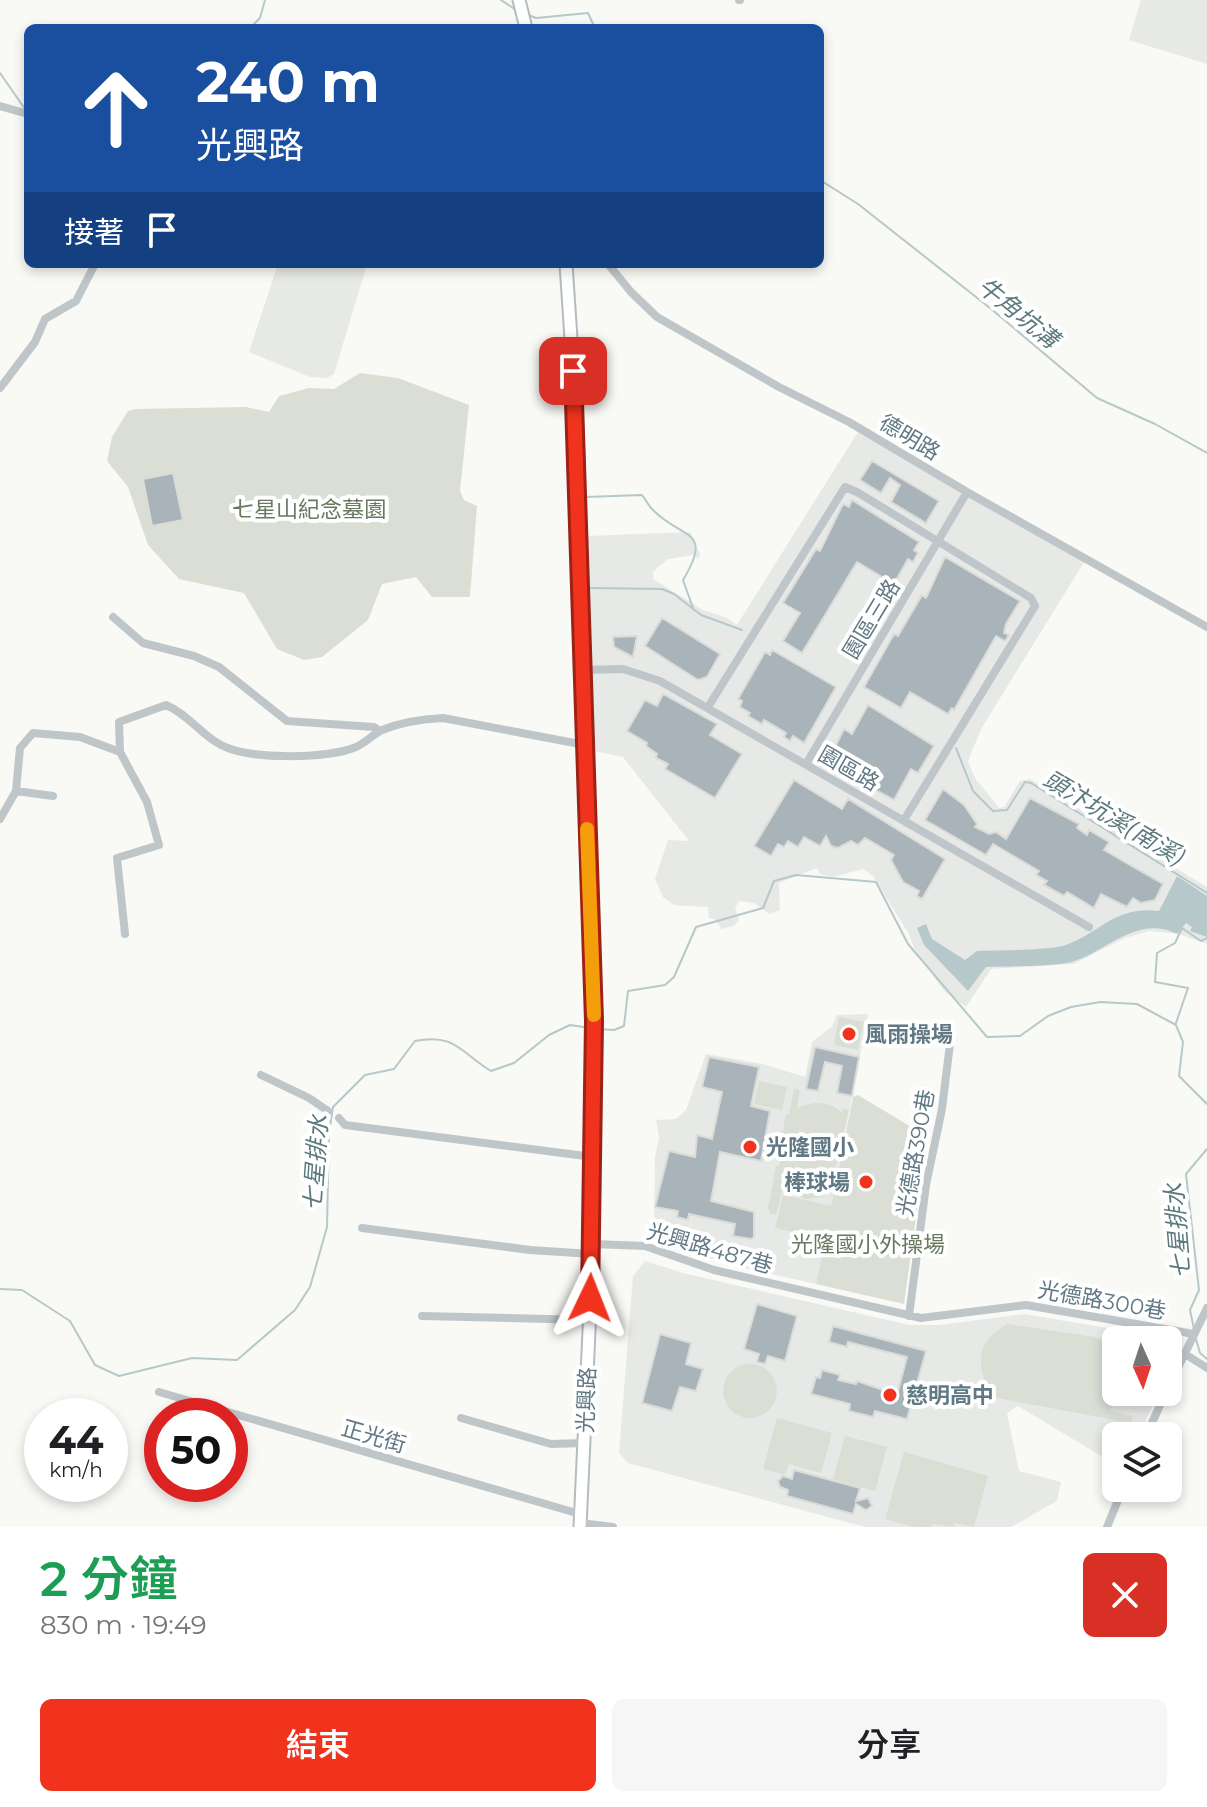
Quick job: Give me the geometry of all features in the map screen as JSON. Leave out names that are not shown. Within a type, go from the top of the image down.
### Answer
[{"type":"main road","points":[[519,0],[525,24]]},
{"type":"main road","points":[[566,268],[577,428],[585,745]]},
{"type":"main road","name":"光興路","points":[[580,1521],[592,1249],[594,1034],[585,745]]},
{"type":"street","points":[[0,106],[24,113]]},
{"type":"street","points":[[0,388],[35,342],[45,319],[76,301],[93,268]]},
{"type":"street","name":"德明路","points":[[611,268],[657,317],[779,387],[849,422],[1207,627]]},
{"type":"street","points":[[708,707],[845,487],[1031,598],[1035,606],[904,820]]},
{"type":"street","name":"園區三路","points":[[806,764],[967,492]]},
{"type":"street","points":[[113,617],[143,643],[194,656],[219,667],[287,721],[374,727],[380,731]]},
{"type":"street","name":"園區路","points":[[583,670],[633,670],[660,681],[1089,927]]},
{"type":"street","points":[[125,934],[117,858],[159,845],[147,802],[120,752],[119,722],[166,705],[177,710],[220,745],[244,753],[332,752],[357,747],[380,731],[420,719],[443,718],[585,745]]},
{"type":"street","points":[[0,819],[16,791],[20,748],[33,733],[80,737],[120,752]]},
{"type":"street","points":[[16,791],[53,796]]},
{"type":"street","name":"光德路390巷","points":[[909,1316],[926,1185],[942,1109],[950,1044]]},
{"type":"street","points":[[261,1075],[309,1098],[328,1111]]},
{"type":"street","points":[[339,1118],[345,1125],[593,1157]]},
{"type":"street","name":"光興路487巷","points":[[362,1228],[530,1250],[645,1246],[714,1270],[909,1316]]},
{"type":"street","name":"光德路300巷","points":[[909,1316],[935,1317],[1026,1305],[1194,1334]]},
{"type":"street","points":[[1182,1360],[1207,1308]]},
{"type":"street","points":[[422,1316],[589,1320]]},
{"type":"street","points":[[1185,1354],[1207,1368]]},
{"type":"street","name":"正光街","points":[[159,1392],[580,1521],[613,1527]]},
{"type":"street","points":[[461,1418],[551,1444],[584,1443]]},
{"type":"street","points":[[1107,1527],[1117,1502]]},
{"type":"shaded area","points":[[1141,0],[1207,0],[1207,64],[1129,40]]},
{"type":"shaded area","points":[[277,268],[366,268],[334,374],[327,378],[310,377],[249,352]]},
{"type":"shaded area","points":[[861,427],[1086,559],[981,729],[968,761],[975,778],[999,808],[1004,807],[1020,781],[1030,779],[1207,887],[1207,944],[1179,934],[1149,931],[1125,938],[1074,964],[991,969],[966,1007],[944,991],[914,948],[909,934],[873,876],[863,869],[833,877],[820,874],[817,868],[779,883],[780,910],[769,914],[754,903],[739,901],[735,908],[739,920],[734,926],[721,929],[715,919],[709,918],[708,907],[674,905],[663,897],[655,879],[668,840],[689,841],[623,757],[594,751],[587,536],[690,532],[700,555],[698,559],[693,555],[668,559],[653,572],[653,579],[703,610],[737,625]]},
{"type":"shaded area","points":[[1177,876],[1207,896],[1207,937],[1190,931],[1192,927],[1186,923],[1177,934],[1162,929],[1133,932],[1067,963],[986,967],[968,991],[924,945],[917,928],[926,924],[932,939],[965,960],[977,951],[1057,947],[1078,940],[1119,916],[1144,910],[1159,911]]},
{"type":"shaded area","name":"光隆國小","points":[[868,1014],[816,1284],[733,1265],[729,1258],[709,1259],[654,1238],[655,1157],[659,1138],[656,1120],[676,1119],[686,1110],[706,1054],[763,1064],[805,1077],[812,1042],[832,1026],[837,1015]]},
{"type":"shaded area","name":"慈明高中","points":[[645,1261],[683,1273],[909,1325],[940,1325],[1024,1314],[1102,1327],[1102,1406],[1152,1406],[1145,1422],[1102,1422],[1102,1457],[1018,1406],[1007,1413],[1019,1471],[1061,1482],[1057,1501],[1011,1527],[865,1527],[628,1463],[619,1453],[633,1276]]},
{"type":"green space","name":"七星山紀念墓園","points":[[360,373],[398,378],[469,405],[460,491],[464,500],[477,506],[470,597],[432,597],[416,577],[382,584],[368,620],[322,657],[304,660],[277,649],[244,593],[179,579],[148,545],[128,487],[107,461],[112,437],[128,411],[246,407],[269,412],[279,396],[309,388],[334,389]]},
{"type":"green space","name":"風雨操場","points":[[839,1017],[864,1022],[858,1050],[834,1045]]},
{"type":"green space","points":[[759,1081],[787,1087],[782,1110],[754,1104]]},
{"type":"green space","points":[[794,1089],[800,1090],[797,1108],[821,1103],[842,1113],[843,1108],[849,1110],[830,1191],[822,1197],[805,1199],[789,1191],[784,1184],[776,1215],[770,1214],[768,1208],[776,1166],[779,1166],[786,1114],[789,1114]]},
{"type":"green space","name":"光隆國小外操場","points":[[858,1095],[908,1125],[921,1138],[923,1167],[904,1304],[816,1284],[826,1234],[824,1239],[775,1228],[783,1195],[831,1206],[853,1097]]},
{"type":"green space","points":[[1008,1324],[1102,1340],[1102,1406],[1114,1406],[1109,1411],[1133,1416],[1131,1422],[966,1392],[967,1384],[988,1387],[981,1368],[982,1351],[999,1329]]},
{"type":"green space","points":[[750,1364],[769,1372],[777,1391],[769,1410],[750,1418],[731,1410],[723,1391],[731,1372]]},
{"type":"green space","points":[[777,1418],[832,1433],[821,1473],[789,1464],[785,1475],[763,1469]]},
{"type":"green space","points":[[845,1436],[887,1447],[875,1491],[833,1479]]},
{"type":"green space","points":[[904,1452],[988,1476],[974,1527],[954,1523],[953,1527],[932,1524],[931,1527],[913,1527],[885,1519]]},
{"type":"building","points":[[872,461],[939,501],[926,523],[891,502],[900,485],[890,478],[881,493],[860,480]]},
{"type":"building","points":[[173,473],[183,520],[152,526],[143,479]]},
{"type":"building","points":[[852,500],[919,542],[914,550],[918,553],[913,562],[908,559],[894,584],[857,562],[802,653],[783,641],[800,613],[783,603],[816,549],[820,551],[843,504],[849,507]]},
{"type":"building","points":[[945,557],[1020,601],[1006,624],[1004,633],[1009,635],[1005,641],[996,636],[954,710],[952,708],[948,714],[910,692],[901,708],[864,687],[894,634],[898,636],[922,595],[926,598]]},
{"type":"building","points":[[662,618],[720,654],[707,677],[698,680],[645,646]]},
{"type":"building","points":[[637,636],[633,657],[614,647],[613,637]]},
{"type":"building","points":[[772,650],[836,687],[804,743],[793,736],[790,741],[784,737],[786,733],[764,720],[762,724],[740,707],[742,701],[738,699],[765,652],[770,655]]},
{"type":"building","points":[[663,694],[717,724],[710,735],[742,754],[715,798],[665,769],[668,764],[656,758],[657,754],[646,746],[647,743],[627,731],[645,700],[657,706]]},
{"type":"building","points":[[868,705],[934,746],[918,773],[911,769],[894,800],[821,760],[824,748],[833,751],[844,729],[852,734]]},
{"type":"building","points":[[794,780],[842,809],[848,799],[945,859],[922,899],[917,896],[919,891],[903,882],[891,860],[894,855],[865,838],[858,845],[851,841],[838,848],[831,846],[826,836],[820,846],[804,837],[798,847],[788,841],[784,847],[778,844],[771,856],[754,846]]},
{"type":"building","points":[[943,789],[964,805],[977,824],[975,827],[989,834],[996,832],[1006,839],[1030,798],[1079,824],[1077,828],[1087,835],[1089,830],[1109,842],[1104,850],[1163,884],[1155,900],[1141,903],[1133,898],[1127,907],[1101,894],[1094,908],[1067,892],[1064,896],[1044,885],[1047,881],[1036,875],[1039,871],[993,844],[986,855],[925,820]]},
{"type":"building","points":[[815,1047],[859,1057],[852,1096],[837,1093],[842,1066],[825,1062],[818,1091],[806,1089]]},
{"type":"building","points":[[709,1057],[759,1067],[751,1106],[770,1111],[761,1161],[720,1152],[711,1201],[754,1212],[754,1237],[751,1239],[733,1236],[735,1224],[689,1214],[688,1220],[677,1217],[678,1211],[655,1207],[669,1151],[695,1157],[697,1135],[712,1139],[722,1092],[702,1087]]},
{"type":"building","points":[[757,1304],[797,1316],[785,1361],[768,1356],[765,1364],[757,1362],[759,1354],[744,1349]]},
{"type":"building","points":[[833,1326],[926,1351],[907,1419],[875,1411],[873,1417],[849,1411],[850,1404],[811,1394],[816,1377],[820,1378],[822,1370],[840,1375],[838,1380],[856,1384],[857,1381],[897,1395],[907,1357],[848,1342],[847,1347],[829,1342]]},
{"type":"building","points":[[660,1334],[691,1343],[686,1364],[703,1369],[696,1391],[680,1387],[672,1411],[642,1403]]},
{"type":"building","points":[[794,1470],[860,1488],[856,1501],[868,1498],[872,1506],[866,1510],[856,1504],[853,1514],[787,1496],[788,1490],[780,1487],[778,1481],[783,1476],[792,1479]]},
{"type":"waterway","name":"牛角坑溝","points":[[254,24],[260,18],[265,0]]},
{"type":"waterway","name":"牛角坑溝","points":[[501,0],[516,10]]},
{"type":"waterway","name":"牛角坑溝","points":[[526,14],[536,18],[588,13],[593,24]]},
{"type":"waterway","name":"牛角坑溝","points":[[0,73],[24,108]]},
{"type":"waterway","name":"牛角坑溝","points":[[824,183],[858,204],[990,308],[1097,398],[1155,424],[1207,453]]},
{"type":"waterway","name":"頭汴坑溪(南溪)","points":[[586,497],[642,495],[654,511],[691,537],[695,552],[683,580],[693,608]]},
{"type":"waterway","name":"頭汴坑溪(南溪)","points":[[590,588],[662,589],[674,594],[701,615],[742,630]]},
{"type":"waterway","name":"頭汴坑溪(南溪)","points":[[956,748],[973,791],[993,811],[1007,810],[1025,782],[1031,783],[1207,893]]},
{"type":"waterway","name":"七星排水","points":[[597,1029],[614,1030],[624,1026],[628,991],[665,985],[674,977],[696,927],[763,908],[774,881],[796,875],[876,882],[908,944],[987,1037],[1020,1036],[1048,1016],[1071,1007],[1100,1002],[1137,1004],[1176,1025],[1183,1042],[1179,1076],[1207,1104]]},
{"type":"waterway","name":"頭汴坑溪(南溪)","points":[[1176,1023],[1188,988],[1155,982],[1157,953],[1175,943],[1182,928],[1201,941],[1207,938]]},
{"type":"waterway","name":"七星排水","points":[[0,1289],[22,1290],[70,1321],[95,1365],[119,1376],[192,1358],[237,1360],[295,1310],[310,1287],[327,1227],[329,1133],[333,1107],[365,1075],[394,1069],[415,1041],[448,1042],[491,1071],[514,1063],[549,1035],[570,1025],[590,1028]]},
{"type":"waterway","name":"七星排水","points":[[1194,1329],[1190,1310],[1199,1290],[1186,1174],[1207,1149]]},
{"type":"waterway","name":"七星排水","points":[[1196,1339],[1200,1353],[1207,1359]]},
{"type":"slow traffic","points":[[587,829],[594,1015]]},
{"type":"place","name":"風雨操場","points":[[849,1034]]},
{"type":"place","name":"光隆國小","points":[[750,1147]]},
{"type":"place","name":"棒球場","points":[[866,1182]]},
{"type":"place","name":"慈明高中","points":[[890,1395]]},
{"type":"route","points":[[573,371],[594,1021],[590,1298]]}]
